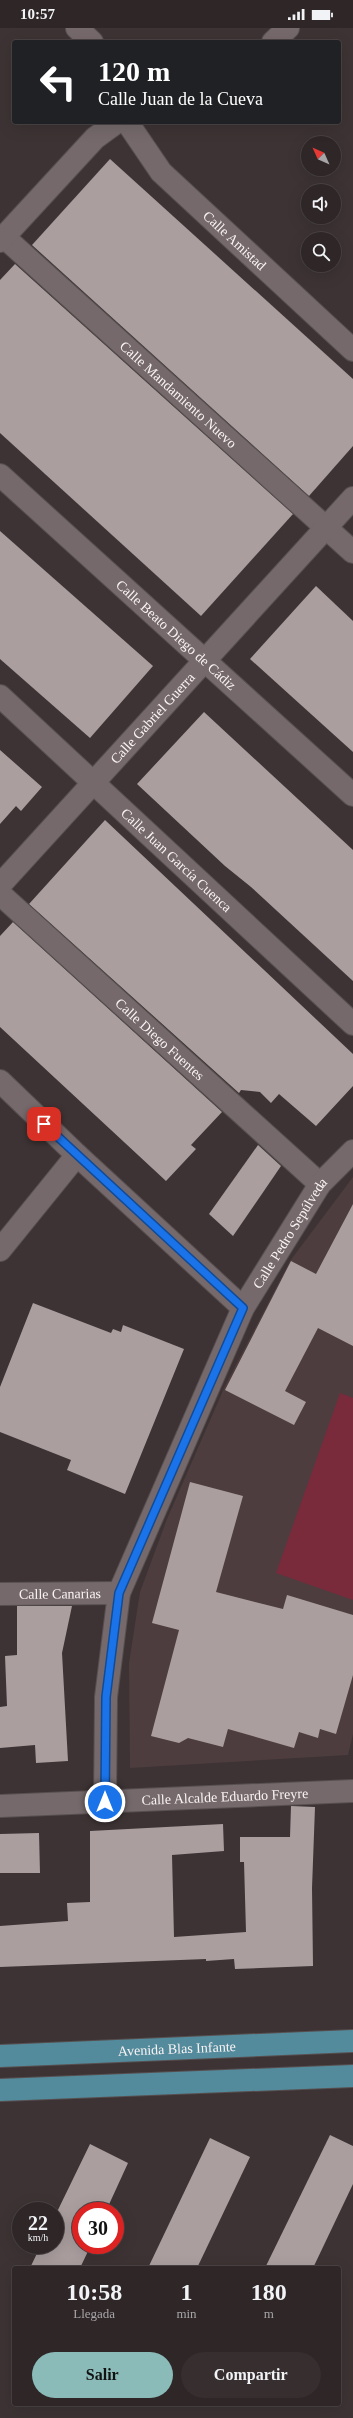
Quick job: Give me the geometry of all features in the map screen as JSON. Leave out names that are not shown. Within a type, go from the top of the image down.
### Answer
[{"type":"main road","name":"Avenida Blas Infante","points":[[0,2056],[353,2041]]},
{"type":"main road","points":[[0,2090],[353,2076]]},
{"type":"street","points":[[77,28],[90,40]]},
{"type":"street","points":[[275,40],[288,28]]},
{"type":"street","points":[[2,239],[95,138],[114,124]]},
{"type":"street","name":"Calle Amistad","points":[[128,124],[161,172],[353,350]]},
{"type":"street","name":"Calle Mandamiento Nuevo","points":[[2,239],[353,552]]},
{"type":"street","name":"Calle Beato Diego de Cádiz","points":[[0,475],[353,795]]},
{"type":"street","name":"Calle Gabriel Guerra","points":[[0,885],[93,781],[206,661],[353,498]]},
{"type":"street","name":"Calle Juan García Cuenca","points":[[0,696],[353,1024]]},
{"type":"street","name":"Calle Diego Fuentes","points":[[0,894],[320,1184]]},
{"type":"street","points":[[0,1081],[77,1155],[243,1308]]},
{"type":"street","name":"Calle Pedro Sepúlveda","points":[[105,1802],[106,1697],[119,1593],[243,1308],[320,1184],[353,1151]]},
{"type":"street","points":[[0,1250],[77,1155]]},
{"type":"street","name":"Calle Canarias","points":[[0,1594],[119,1593]]},
{"type":"street","name":"Calle Alcalde Eduardo Freyre","points":[[0,1806],[353,1791]]},
{"type":"shaded area","points":[[353,1177],[353,1734],[348,1755],[130,1768],[129,1663],[140,1592],[167,1519],[225,1386],[290,1261]]},
{"type":"shaded area","points":[[340,1393],[353,1398],[353,1600],[276,1573]]},
{"type":"building","points":[[110,159],[353,379],[353,446],[309,496],[32,245]]},
{"type":"building","points":[[15,264],[293,514],[201,616],[0,433],[0,280]]},
{"type":"building","points":[[0,531],[153,666],[90,738],[0,659]]},
{"type":"building","points":[[316,586],[353,621],[353,752],[250,659]]},
{"type":"building","points":[[204,712],[353,850],[353,981],[251,887],[225,866],[137,784]]},
{"type":"building","points":[[0,750],[42,787],[21,811],[16,806],[0,824]]},
{"type":"building","points":[[105,820],[353,1054],[353,1086],[316,1126],[279,1094],[271,1103],[260,1092],[241,1090],[239,1093],[29,904]]},
{"type":"building","points":[[13,922],[222,1112],[191,1145],[196,1149],[166,1181],[0,1027],[0,936]]},
{"type":"building","points":[[258,1145],[281,1166],[233,1236],[209,1214]]},
{"type":"building","points":[[353,1204],[353,1346],[318,1328],[285,1391],[306,1402],[294,1425],[225,1390],[291,1261],[316,1274]]},
{"type":"building","points":[[33,1303],[111,1333],[113,1329],[121,1332],[123,1325],[184,1349],[125,1494],[67,1470],[71,1460],[0,1432],[0,1387]]},
{"type":"building","points":[[190,1482],[243,1496],[216,1592],[283,1609],[287,1595],[353,1615],[353,1675],[336,1734],[320,1729],[318,1738],[299,1732],[294,1748],[228,1729],[223,1747],[188,1738],[179,1743],[151,1736],[179,1630],[152,1623]]},
{"type":"building","points":[[17,1606],[72,1606],[62,1653],[68,1761],[36,1763],[35,1745],[0,1748],[0,1707],[7,1706],[5,1656],[17,1655]]},
{"type":"building","points":[[291,1806],[315,1807],[312,1888],[313,1966],[235,1969],[234,1959],[206,1961],[206,1959],[0,1967],[0,1926],[68,1921],[67,1903],[90,1902],[90,1831],[223,1824],[224,1851],[172,1855],[174,1937],[246,1932],[244,1862],[240,1862],[240,1837],[290,1837]]},
{"type":"building","points":[[39,1833],[40,1873],[0,1873],[0,1834]]},
{"type":"building","points":[[330,2135],[353,2146],[353,2184],[314,2266],[266,2266]]},
{"type":"building","points":[[210,2138],[250,2157],[198,2266],[149,2266]]},
{"type":"building","points":[[90,2144],[128,2163],[110,2202],[72,2202],[72,2254],[87,2254],[81,2266],[31,2266],[37,2254],[64,2254],[64,2202],[62,2202]]},
{"type":"route","points":[[44,1124],[243,1308],[119,1593],[106,1697],[105,1802]]}]
